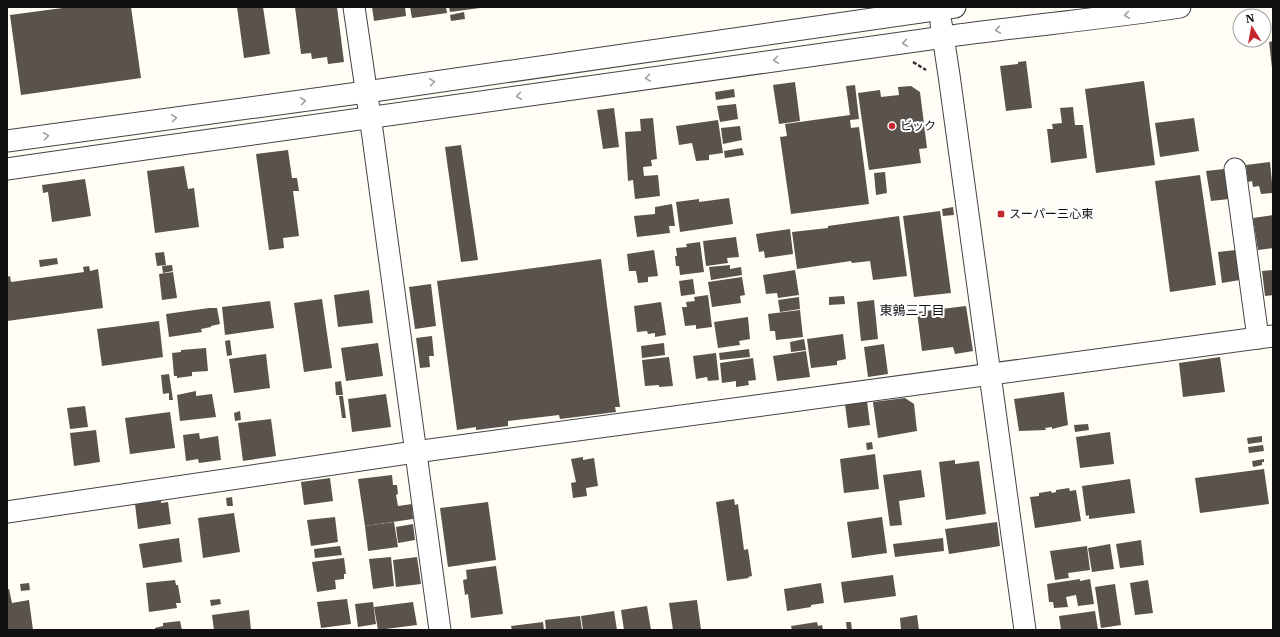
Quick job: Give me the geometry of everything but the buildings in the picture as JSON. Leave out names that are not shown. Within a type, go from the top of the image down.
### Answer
[{"type":"street","points":[[354,7],[440,630]]},
{"type":"street","points":[[7,169],[370,116],[1009,28],[1126,15],[1180,7]]},
{"type":"street","points":[[7,141],[366,92],[944,8],[944,37],[1025,630]]},
{"type":"street","points":[[7,512],[415,452],[1265,337],[1235,169]]},
{"type":"path","points":[[912,61],[932,73]]},
{"type":"place","name":"ビック","points":[[892,126]]},
{"type":"place","name":"スーパー三心東","points":[[1001,214]]},
{"type":"district","name":"東鶉三丁目","points":[[912,310]]}]
